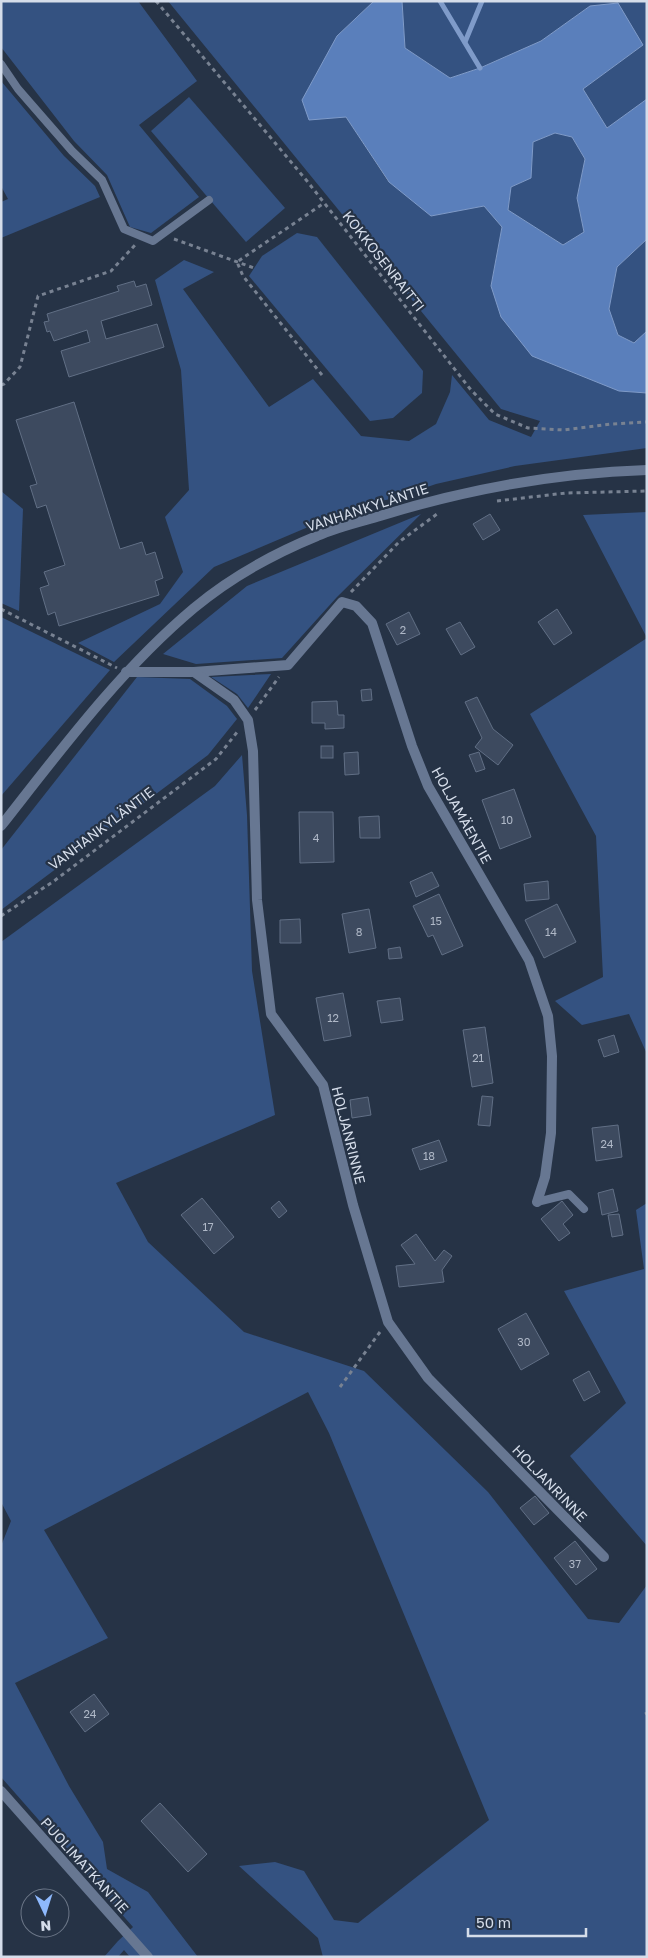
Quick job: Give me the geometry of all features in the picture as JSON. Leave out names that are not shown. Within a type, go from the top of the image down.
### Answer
[{"type":"street","name":"VANHANKYLÄNTIE","points":[[1,826],[126,672],[194,608],[246,571],[318,536],[426,501],[493,486],[564,475],[647,470]]},
{"type":"street","points":[[126,672],[194,672],[288,665],[342,602]]},
{"type":"street","name":"HOLJAMÄENTIE","points":[[342,602],[356,606],[372,623],[412,746],[428,786],[529,960],[548,1016],[552,1056],[551,1133],[545,1177],[538,1202]]},
{"type":"street","name":"HOLJANRINNE","points":[[194,672],[234,700],[248,720],[253,752],[257,900],[271,1014],[323,1085],[353,1205],[388,1322],[428,1378],[604,1557]]},
{"type":"street","name":"PUOLIMATKANTIE","points":[[1,1791],[148,1957]]},
{"type":"lane","points":[[1,64],[18,89],[66,144],[102,180],[124,229],[153,241],[209,200]]},
{"type":"lane","points":[[538,1202],[569,1194],[584,1210]]},
{"type":"path","name":"KOKKOSENRAITTI","points":[[156,1],[324,203],[471,390],[495,414],[528,428],[564,430],[647,422]]},
{"type":"path","points":[[237,262],[324,203]]},
{"type":"path","points":[[162,235],[254,268]]},
{"type":"path","points":[[1,385],[20,367],[38,296],[111,271],[143,237]]},
{"type":"path","points":[[237,262],[243,276],[322,375]]},
{"type":"path","points":[[491,502],[566,493],[647,491]]},
{"type":"path","name":"VANHANKYLÄNTIE","points":[[342,602],[399,542],[437,514],[446,512]]},
{"type":"path","points":[[1,609],[126,672]]},
{"type":"path","name":"VANHANKYLÄNTIE","points":[[1,916],[54,880],[216,759],[248,720],[288,665]]},
{"type":"path","points":[[340,1387],[388,1322]]},
{"type":"shaded area","points":[[1,1],[138,1],[197,81],[139,125],[199,197],[151,233],[130,227],[107,175],[74,141],[1,47]]},
{"type":"shaded area","points":[[168,1],[374,1],[337,36],[346,117],[387,180],[431,216],[484,206],[502,227],[491,286],[619,391],[647,393],[647,448],[515,466],[436,484],[398,497],[353,508],[214,567],[114,662],[78,643],[160,604],[183,572],[165,517],[189,490],[181,370],[155,280],[184,260],[214,272],[183,289],[269,407],[313,379],[361,436],[409,441],[436,424],[450,392],[452,375],[489,420],[531,437],[540,421],[501,409]]},
{"type":"shaded area","points":[[374,1],[402,1],[405,48],[450,78],[480,68],[541,41],[590,6],[618,3],[643,45],[583,89],[607,128],[647,99],[647,239],[617,267],[609,309],[618,335],[634,343],[647,331],[647,393],[619,391],[532,356],[501,317],[491,286],[502,227],[484,206],[431,216],[389,182],[346,117],[309,120],[302,100],[337,36]],"holes":[[[555,133],[572,137],[585,159],[577,198],[584,232],[563,245],[508,210],[511,187],[531,178],[533,142]]]},
{"type":"shaded area","points":[[402,1],[647,1],[647,99],[607,128],[583,89],[643,45],[590,6],[541,41],[480,68],[450,78],[405,48]]},
{"type":"shaded area","points":[[1,81],[64,156],[95,186],[100,197],[1,238],[1,202],[8,199],[1,186]]},
{"type":"shaded area","points":[[189,97],[285,208],[246,242],[151,131]]},
{"type":"shaded area","points":[[555,133],[572,137],[585,159],[577,198],[584,232],[563,245],[508,210],[511,187],[531,178],[533,142]]},
{"type":"shaded area","points":[[297,233],[317,237],[423,371],[422,393],[393,418],[370,421],[249,276],[262,256]]},
{"type":"shaded area","points":[[647,239],[647,331],[634,343],[618,335],[609,309],[617,267]]},
{"type":"shaded area","points":[[1,491],[23,509],[19,611],[1,603]]},
{"type":"shaded area","points":[[647,512],[647,638],[583,515]]},
{"type":"shaded area","points":[[421,514],[337,597],[282,658],[196,664],[163,654],[247,586]]},
{"type":"shaded area","points":[[1,617],[110,670],[1,796]]},
{"type":"shaded area","points":[[647,638],[647,1054],[629,1014],[582,1025],[555,1001],[603,977],[596,836],[530,714]]},
{"type":"shaded area","points":[[271,674],[248,708],[237,694],[211,677]]},
{"type":"shaded area","points":[[137,677],[190,679],[227,706],[237,719],[208,755],[1,910],[1,850]]},
{"type":"shaded area","points":[[242,755],[247,815],[252,971],[275,1115],[116,1183],[148,1242],[244,1332],[364,1371],[488,1492],[588,1619],[619,1623],[647,1585],[647,1957],[323,1957],[318,1938],[239,1866],[275,1862],[304,1871],[334,1920],[358,1923],[489,1820],[329,1433],[308,1392],[44,1530],[108,1638],[15,1683],[69,1786],[103,1842],[107,1869],[148,1892],[198,1957],[130,1957],[124,1950],[118,1957],[104,1957],[133,1927],[1,1777],[1,1546],[11,1521],[1,1502],[1,942],[215,786]]},
{"type":"shaded area","points":[[647,1203],[647,1546],[570,1456],[626,1403],[564,1291],[644,1269],[636,1210]]},
{"type":"building","points":[[134,281],[136,287],[146,284],[152,305],[101,321],[106,339],[157,324],[164,347],[69,377],[61,351],[90,342],[87,330],[54,341],[50,331],[47,332],[44,322],[49,321],[47,314],[119,291],[117,286]]},
{"type":"building","points":[[74,402],[120,549],[142,542],[146,555],[155,552],[163,578],[155,581],[159,595],[59,626],[55,612],[48,615],[40,588],[49,585],[44,572],[65,565],[46,505],[37,508],[30,486],[37,484],[16,420]]},
{"type":"building","points":[[490,514],[500,530],[483,540],[473,524]]},
{"type":"building","points":[[557,609],[572,633],[554,645],[538,622]]},
{"type":"building","points":[[409,612],[420,634],[397,645],[386,624]]},
{"type":"building","points":[[460,622],[475,647],[461,655],[446,629]]},
{"type":"building","points":[[371,689],[372,700],[362,701],[361,690]]},
{"type":"building","points":[[477,697],[493,729],[513,745],[498,765],[475,747],[482,738],[465,702]]},
{"type":"building","points":[[337,701],[338,715],[344,715],[344,728],[325,729],[325,723],[312,723],[312,702]]},
{"type":"building","points":[[321,746],[333,746],[333,758],[321,758]]},
{"type":"building","points":[[358,752],[359,774],[345,775],[344,753]]},
{"type":"building","points":[[479,752],[485,769],[476,772],[469,755]]},
{"type":"building","points":[[514,789],[531,837],[500,849],[482,800]]},
{"type":"building","points":[[299,812],[333,812],[334,862],[300,863]]},
{"type":"building","points":[[379,816],[380,838],[360,838],[359,817]]},
{"type":"building","points":[[432,872],[439,886],[416,897],[410,882]]},
{"type":"building","points":[[548,881],[549,899],[526,901],[524,884]]},
{"type":"building","points":[[439,894],[463,946],[442,955],[433,935],[428,937],[413,906]]},
{"type":"building","points":[[557,904],[576,942],[544,958],[525,920]]},
{"type":"building","points":[[369,909],[376,948],[349,953],[342,914]]},
{"type":"building","points":[[300,919],[301,943],[280,943],[280,920]]},
{"type":"building","points":[[400,947],[402,958],[389,959],[388,949]]},
{"type":"building","points":[[343,993],[351,1036],[324,1041],[316,998]]},
{"type":"building","points":[[400,998],[403,1020],[381,1023],[377,1001]]},
{"type":"building","points":[[485,1027],[493,1083],[472,1087],[463,1030]]},
{"type":"building","points":[[614,1035],[619,1052],[604,1057],[598,1040]]},
{"type":"building","points":[[482,1096],[493,1097],[490,1126],[478,1125]]},
{"type":"building","points":[[368,1097],[371,1115],[352,1118],[350,1100]]},
{"type":"building","points":[[618,1125],[622,1157],[596,1161],[592,1128]]},
{"type":"building","points":[[439,1140],[447,1161],[420,1170],[412,1149]]},
{"type":"building","points":[[613,1189],[618,1211],[602,1215],[598,1193]]},
{"type":"building","points":[[202,1198],[234,1237],[214,1254],[181,1215]]},
{"type":"building","points":[[279,1201],[287,1211],[279,1218],[271,1208]]},
{"type":"building","points":[[562,1201],[573,1215],[563,1224],[570,1233],[559,1241],[541,1219]]},
{"type":"building","points":[[619,1214],[623,1235],[612,1237],[608,1215]]},
{"type":"building","points":[[416,1234],[435,1261],[444,1250],[452,1256],[442,1270],[444,1282],[399,1287],[396,1266],[415,1264],[401,1245]]},
{"type":"building","points":[[526,1313],[549,1354],[521,1370],[498,1329]]},
{"type":"building","points":[[589,1371],[600,1392],[584,1401],[573,1380]]},
{"type":"building","points":[[535,1496],[549,1513],[534,1525],[520,1508]]},
{"type":"building","points":[[575,1541],[597,1569],[576,1585],[554,1558]]},
{"type":"building","points":[[94,1694],[109,1714],[85,1732],[70,1712]]},
{"type":"building","points":[[160,1803],[207,1854],[188,1872],[141,1821]]},
{"type":"waterway","points":[[440,1],[480,68]]},
{"type":"waterway","points":[[465,42],[482,1]]}]
